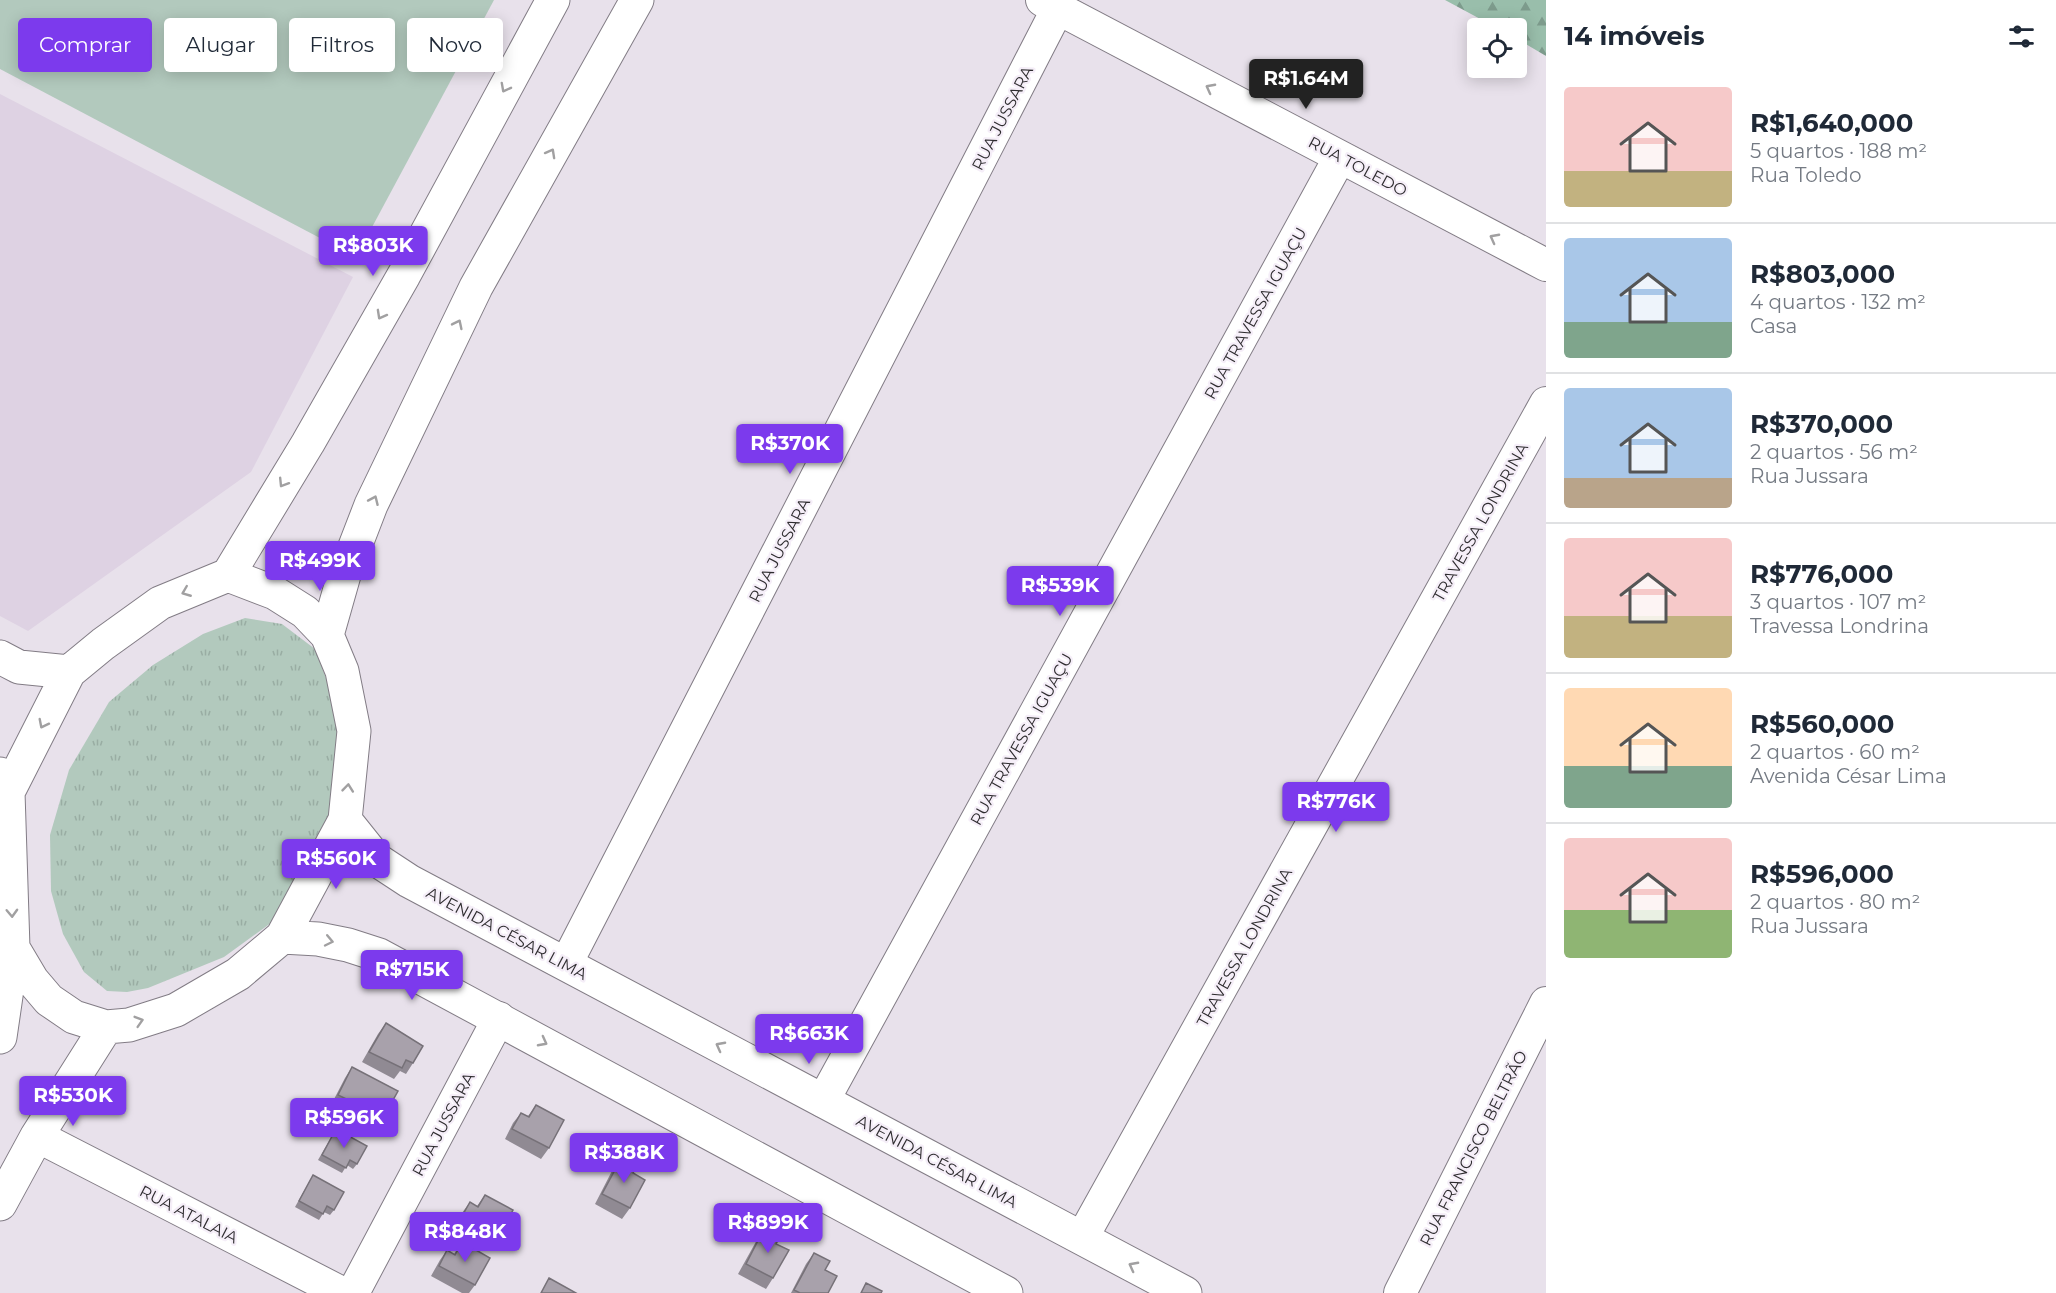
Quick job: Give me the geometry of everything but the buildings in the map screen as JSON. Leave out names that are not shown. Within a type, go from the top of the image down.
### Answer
[{"type":"street","points":[[0,1037],[13,948],[4,783],[69,672],[160,603],[228,575],[308,443],[392,295],[553,0]]},
{"type":"street","points":[[327,635],[344,575],[371,505],[471,297],[637,0]]},
{"type":"street","name":"RUA TOLEDO","points":[[1050,4],[1546,265]]},
{"type":"street","name":"RUA JUSSARA","points":[[566,964],[1050,4]]},
{"type":"street","name":"RUA TRAVESSA IGUAÇU","points":[[823,1101],[1340,156]]},
{"type":"street","name":"TRAVESSA LONDRINA","points":[[1082,1238],[1546,404]]},
{"type":"street","points":[[13,948],[32,980],[49,1000],[74,1017],[106,1027],[129,1024],[176,1010],[238,974],[282,937],[345,820],[354,730],[342,671],[327,635],[304,612],[275,593],[228,575]]},
{"type":"street","points":[[0,657],[19,667],[69,672]]},
{"type":"street","name":"AVENIDA CÉSAR LIMA","points":[[345,820],[377,860],[409,881],[1185,1293]]},
{"type":"street","points":[[282,937],[318,939],[348,945],[379,955],[1006,1293]]},
{"type":"street","name":"RUA FRANCISCO BELTRÃO","points":[[1400,1293],[1546,1003]]},
{"type":"street","name":"RUA JUSSARA","points":[[353,1293],[499,1018]]},
{"type":"street","points":[[0,1204],[37,1136],[106,1027]]},
{"type":"street","name":"RUA ATALAIA","points":[[37,1136],[342,1293]]},
{"type":"shaded area","points":[[0,94],[353,277],[251,472],[28,631],[0,616]]},
{"type":"green space","points":[[0,0],[494,0],[484,18],[407,18],[407,72],[455,72],[356,257],[0,69]]},
{"type":"green space","points":[[1445,0],[1546,0],[1546,56],[1527,45],[1527,18],[1478,18]]},
{"type":"green space","points":[[245,618],[282,624],[315,649],[335,702],[340,773],[329,819],[275,920],[224,957],[148,988],[127,992],[107,991],[84,972],[63,934],[51,891],[50,835],[69,770],[109,702],[153,665],[203,634]]}]
